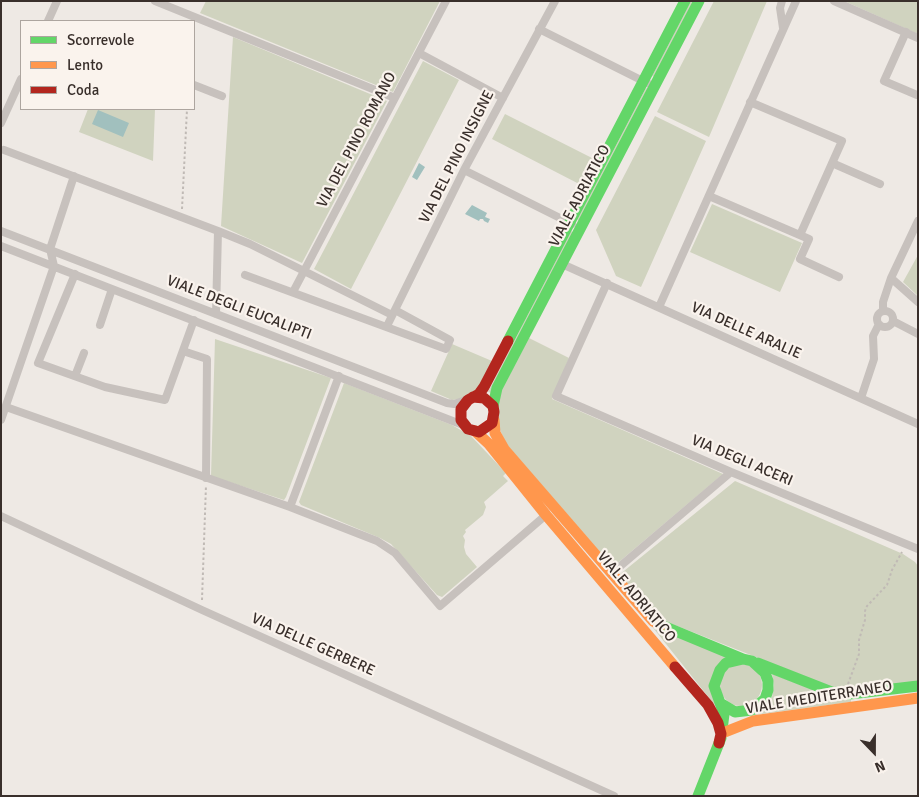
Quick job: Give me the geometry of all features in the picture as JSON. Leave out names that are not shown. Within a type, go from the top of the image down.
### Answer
[{"type":"street","points":[[48,20],[57,1]]},
{"type":"street","points":[[155,1],[395,98]]},
{"type":"street","name":"VIA DEL PINO ROMANO","points":[[293,292],[446,1]]},
{"type":"street","name":"VIA DEL PINO INSIGNE","points":[[387,326],[464,170],[555,1]]},
{"type":"street","name":"VIALE ADRIATICO","points":[[493,406],[497,388],[562,264],[575,225],[642,81],[685,1]]},
{"type":"street","name":"VIALE ADRIATICO","points":[[470,399],[484,387],[655,87],[699,1]]},
{"type":"street","points":[[782,1],[780,8],[783,28]]},
{"type":"street","points":[[659,307],[796,1]]},
{"type":"street","points":[[834,1],[918,38]]},
{"type":"street","points":[[539,29],[655,87]]},
{"type":"street","points":[[906,32],[884,81],[917,95]]},
{"type":"street","points":[[419,53],[503,98]]},
{"type":"street","points":[[1,123],[20,81]]},
{"type":"street","points":[[195,85],[222,96]]},
{"type":"street","points":[[750,102],[842,140],[800,235]]},
{"type":"street","points":[[4,150],[250,244],[414,321],[450,340],[446,349],[245,274]]},
{"type":"street","points":[[832,163],[880,184]]},
{"type":"street","points":[[464,170],[575,225]]},
{"type":"street","points":[[1,420],[54,266],[50,249],[74,176]]},
{"type":"street","points":[[709,196],[809,238],[800,259],[839,277]]},
{"type":"street","points":[[884,310],[883,302],[891,278],[918,221]]},
{"type":"street","name":"VIALE DEGLI EUCALIPTI","points":[[1,231],[447,403],[454,404],[470,399]]},
{"type":"street","points":[[216,314],[218,231]]},
{"type":"street","name":"VIALE DEGLI EUCALIPTI","points":[[1,246],[464,425]]},
{"type":"street","name":"VIA DELLE ARALIE","points":[[562,264],[918,424]]},
{"type":"street","points":[[75,274],[38,364],[105,387],[165,400],[194,320]]},
{"type":"street","points":[[891,278],[918,302]]},
{"type":"street","name":"VIA DEGLI ACERI","points":[[607,283],[556,396],[918,549]]},
{"type":"street","points":[[100,325],[112,289]]},
{"type":"street","points":[[884,310],[891,312],[893,321]]},
{"type":"street","points":[[862,398],[874,359],[873,336],[879,324],[877,320],[878,315],[884,310]]},
{"type":"street","points":[[408,335],[414,321]]},
{"type":"street","points":[[879,324],[887,327],[893,321]]},
{"type":"street","points":[[893,321],[918,334]]},
{"type":"street","points":[[183,351],[207,359],[206,478]]},
{"type":"street","points":[[75,376],[84,353]]},
{"type":"street","points":[[290,506],[339,376]]},
{"type":"street","points":[[484,398],[493,406],[494,420],[489,427],[484,430],[475,431],[468,429],[464,425],[460,414],[461,409],[470,399],[484,398]]},
{"type":"street","points":[[6,407],[290,506],[378,541],[395,554],[440,606],[546,515]]},
{"type":"street","name":"VIALE ADRIATICO","points":[[494,420],[495,433],[504,449],[653,621],[748,660]]},
{"type":"street","name":"VIALE ADRIATICO","points":[[475,431],[490,444],[546,515],[708,705],[715,716],[722,736]]},
{"type":"street","points":[[611,574],[732,472]]},
{"type":"street","name":"VIA DELLE GERBERE","points":[[1,516],[202,610],[614,796]]},
{"type":"street","points":[[698,796],[722,736],[724,714],[714,686],[716,678],[726,663],[734,660],[748,660],[760,666],[765,673],[768,690],[765,699],[738,719],[722,736]]},
{"type":"street","name":"VIALE MEDITERRANEO","points":[[748,660],[832,692],[847,694],[918,686]]},
{"type":"street","name":"VIALE MEDITERRANEO","points":[[722,736],[753,721],[918,698]]},
{"type":"street","points":[[720,703],[735,712],[752,710]]},
{"type":"path","points":[[182,217],[187,110]]},
{"type":"path","points":[[202,610],[206,478]]},
{"type":"path","points":[[847,694],[848,685],[859,654],[859,640],[866,620],[865,611],[867,606],[887,585],[892,570],[907,544]]},
{"type":"green space","points":[[206,1],[440,1],[393,92],[200,13]]},
{"type":"green space","points":[[691,1],[695,1],[655,77],[652,76]]},
{"type":"green space","points":[[714,1],[767,1],[709,137],[657,112]]},
{"type":"green space","points":[[844,1],[918,1],[918,34]]},
{"type":"green space","points":[[233,37],[387,101],[302,263],[221,226]]},
{"type":"green space","points":[[423,61],[459,80],[351,289],[314,269]]},
{"type":"green space","points":[[646,88],[649,89],[580,221],[577,220]]},
{"type":"green space","points":[[88,110],[155,110],[153,161],[79,132]]},
{"type":"green space","points":[[505,114],[594,159],[583,186],[492,139]]},
{"type":"green space","points":[[655,116],[706,141],[641,287],[616,276],[596,230]]},
{"type":"green space","points":[[712,204],[802,243],[780,292],[690,252]]},
{"type":"green space","points":[[571,231],[574,233],[491,393],[488,392]]},
{"type":"green space","points":[[918,255],[918,296],[903,282]]},
{"type":"green space","points":[[529,338],[569,358],[552,399],[723,474],[613,567],[507,445],[500,430],[497,417],[500,393]]},
{"type":"green space","points":[[215,339],[331,378],[284,500],[211,476]]},
{"type":"green space","points":[[452,344],[492,361],[477,390],[460,399],[452,400],[431,391]]},
{"type":"green space","points":[[344,383],[452,425],[471,436],[506,473],[503,476],[508,481],[484,502],[486,507],[483,515],[465,530],[466,532],[463,536],[466,554],[477,567],[442,597],[437,595],[391,544],[301,505],[299,502]]},
{"type":"green space","points":[[735,481],[903,554],[915,562],[918,566],[918,682],[860,690],[832,687],[657,618],[619,575]]},
{"type":"green space","points":[[650,624],[728,656],[721,662],[718,709]]},
{"type":"green space","points":[[745,664],[753,667],[759,673],[762,685],[759,697],[753,703],[737,706],[729,703],[723,697],[720,681],[723,673],[729,667]]},
{"type":"green space","points":[[772,674],[834,697],[851,700],[851,702],[754,715],[765,707],[772,697],[774,685]]},
{"type":"water","points":[[98,110],[129,123],[123,137],[92,124]]},
{"type":"water","points":[[419,163],[425,167],[417,180],[412,177]]},
{"type":"water","points":[[472,205],[487,213],[485,217],[490,219],[488,223],[483,219],[479,221],[465,214]]},
{"type":"traffic: fast","points":[[508,341],[685,1]]},
{"type":"traffic: fast","points":[[493,406],[497,388],[699,1]]},
{"type":"traffic: fast","points":[[661,625],[743,659]]},
{"type":"traffic: fast","points":[[720,703],[735,712],[752,710],[765,699],[768,690],[768,681],[765,673],[752,661],[743,659],[726,663],[720,670],[714,686],[724,714],[722,730]]},
{"type":"traffic: fast","points":[[758,663],[832,692],[850,694],[918,686]]},
{"type":"traffic: fast","points":[[698,796],[721,738]]},
{"type":"traffic: slow","points":[[494,420],[495,433],[504,449],[653,621],[661,625]]},
{"type":"traffic: slow","points":[[475,431],[489,444],[546,515],[675,667]]},
{"type":"traffic: slow","points":[[725,732],[753,721],[918,698]]},
{"type":"traffic: jam","points":[[473,397],[484,398],[493,406],[492,423],[479,432],[468,429],[461,420],[461,409],[468,400],[479,394],[484,387],[508,341]]},
{"type":"traffic: jam","points":[[675,667],[708,705],[718,723],[721,734],[719,743]]}]
